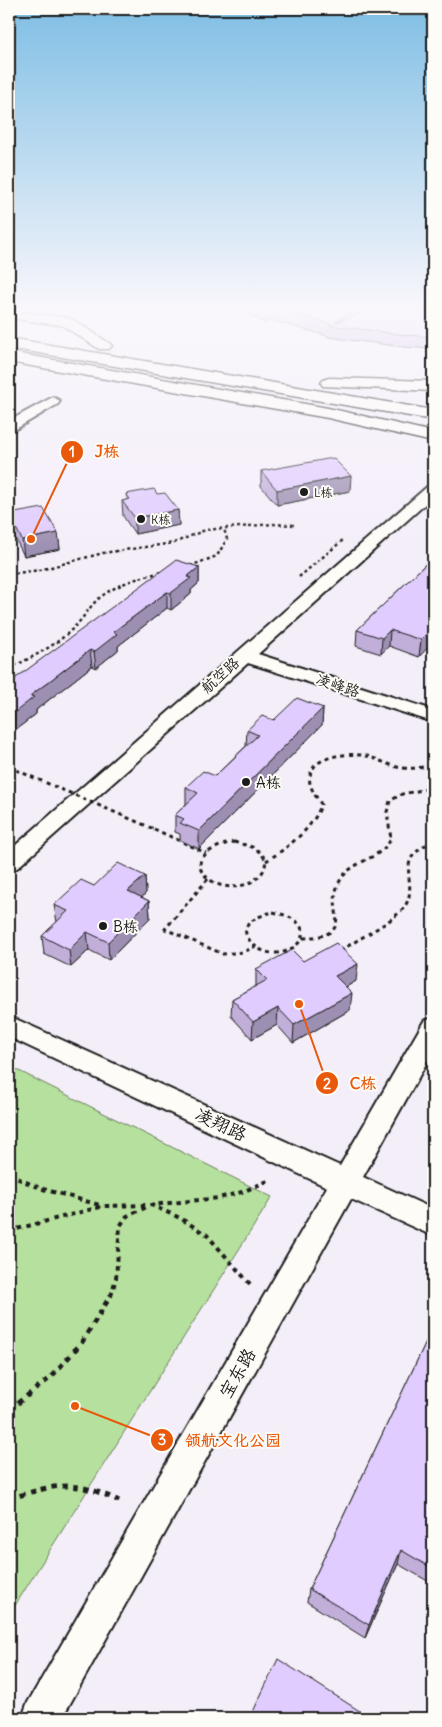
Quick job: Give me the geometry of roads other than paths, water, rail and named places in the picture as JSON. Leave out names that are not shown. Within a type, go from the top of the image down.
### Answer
[{"type":"main road","points":[[195,390],[328,413],[433,436]]},
{"type":"main road","points":[[285,390],[433,415]]},
{"type":"main road","points":[[369,390],[433,400]]},
{"type":"street","points":[[9,427],[54,401]]},
{"type":"street","name":"航空路","points":[[9,863],[433,489]]},
{"type":"street","name":"凌峰路","points":[[243,655],[433,716]]},
{"type":"street","name":"凌翔路","points":[[9,1026],[433,1223]]},
{"type":"street","name":"宝东路","points":[[41,1718],[433,1028]]},
{"type":"place","name":"L栋","points":[[304,492]]},
{"type":"place","name":"K栋","points":[[141,519]]},
{"type":"place","name":"J栋","points":[[31,539]]},
{"type":"place","name":"A栋","points":[[246,782]]},
{"type":"place","name":"B栋","points":[[103,926]]},
{"type":"place","name":"C栋","points":[[299,1004]]},
{"type":"place","name":"领航文化公园","points":[[75,1406]]}]
